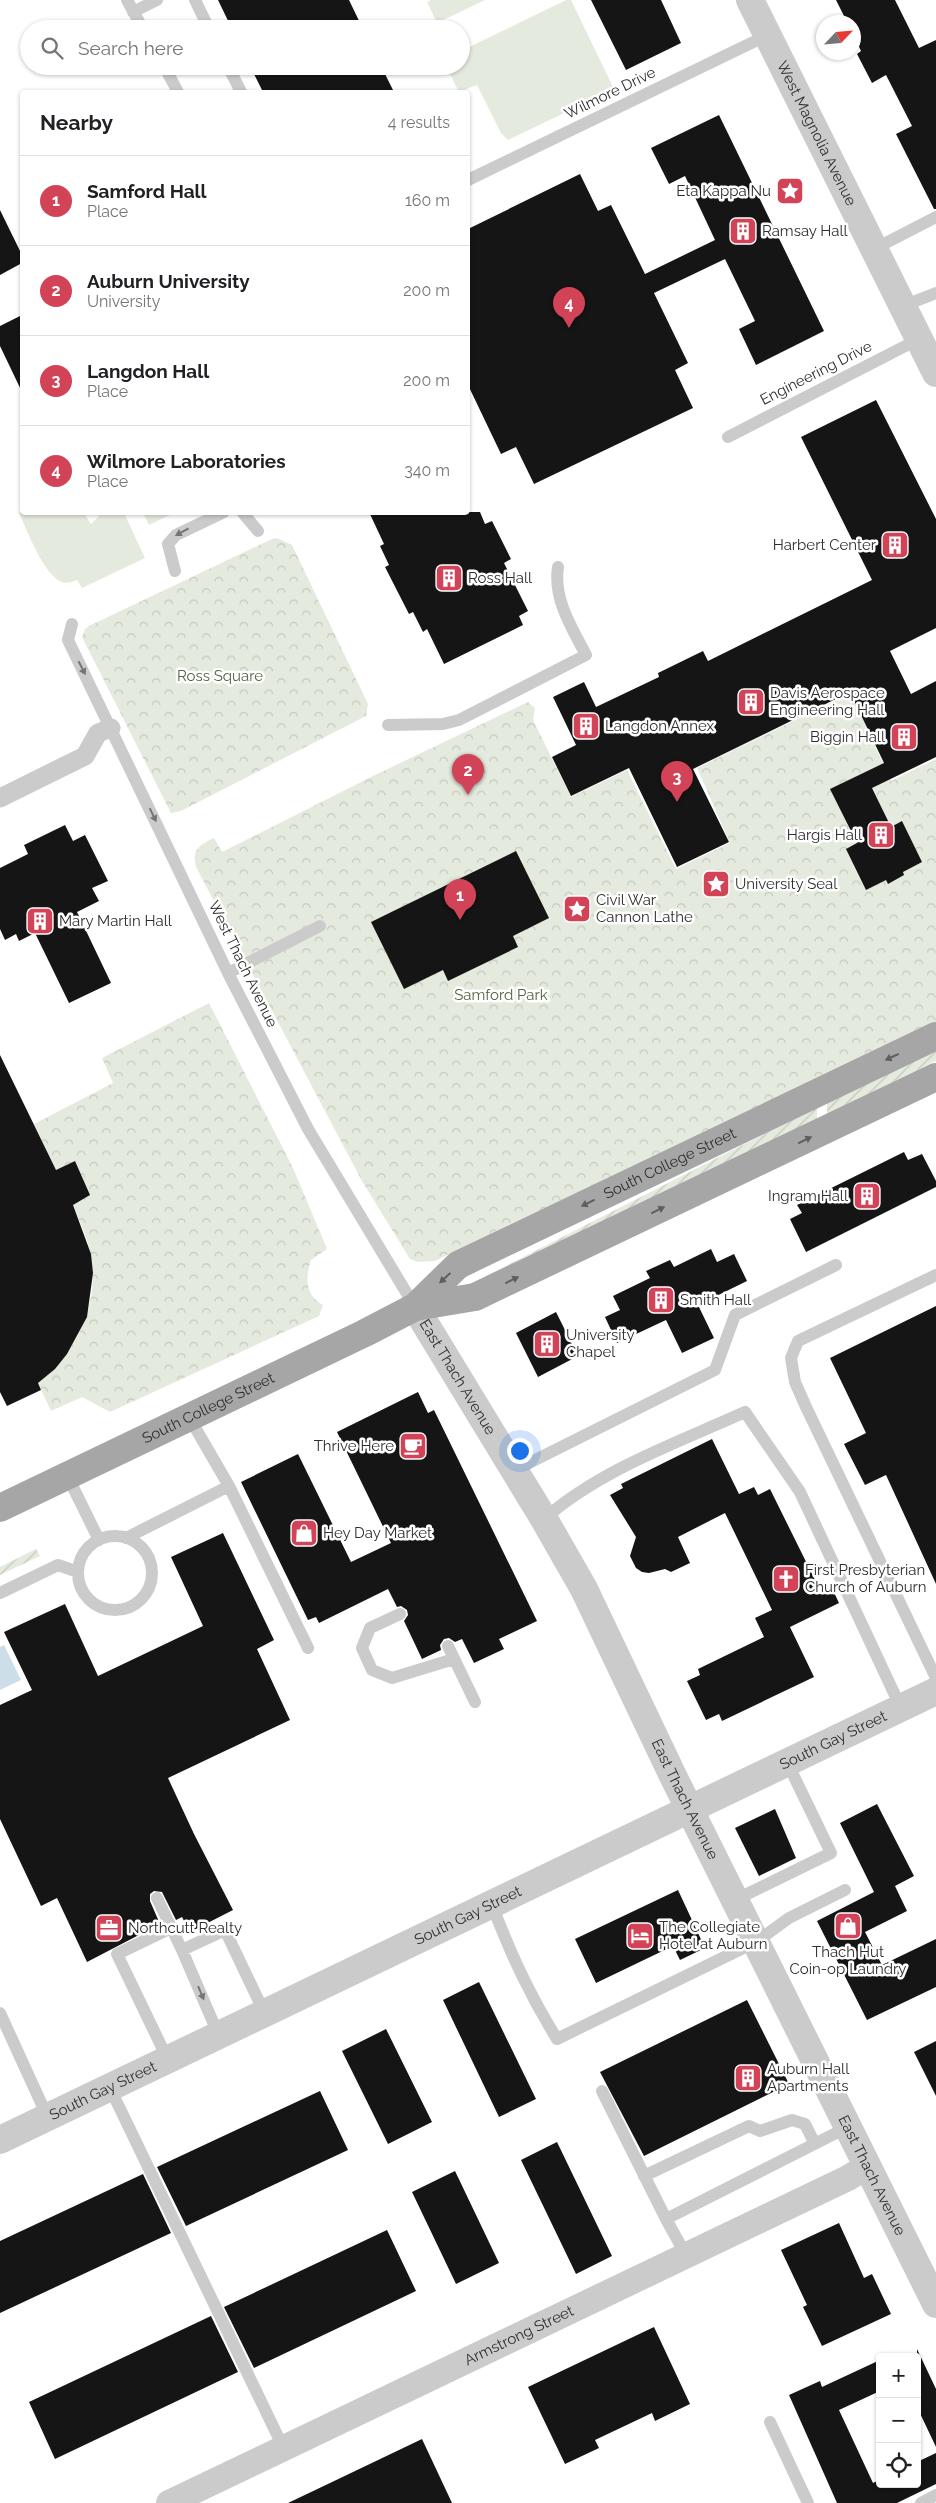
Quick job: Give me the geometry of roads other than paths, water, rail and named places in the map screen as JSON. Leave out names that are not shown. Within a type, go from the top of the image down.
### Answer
[{"type":"main road","name":"South College Street","points":[[0,1508],[304,1364],[415,1306],[458,1266],[936,1036]]},
{"type":"main road","name":"South College Street","points":[[415,1306],[475,1297],[936,1077]]},
{"type":"street","name":"West Magnolia Avenue","points":[[750,0],[936,373]]},
{"type":"street","points":[[0,798],[85,756],[98,733],[111,728]]},
{"type":"street","name":"East Thach Avenue","points":[[415,1306],[544,1519],[584,1589],[690,1809],[936,2304]]},
{"type":"street","name":"South Gay Street","points":[[0,2140],[492,1906],[936,1691]]},
{"type":"street","name":"Armstrong Street","points":[[169,2503],[687,2256],[848,2178],[868,2166]]},
{"type":"lane","points":[[127,0],[138,20]]},
{"type":"lane","points":[[133,12],[157,0]]},
{"type":"lane","points":[[195,0],[205,20]]},
{"type":"lane","name":"Wilmore Drive","points":[[470,179],[768,34]]},
{"type":"lane","points":[[169,75],[177,90]]},
{"type":"lane","points":[[232,75],[240,90]]},
{"type":"lane","points":[[874,249],[936,217]]},
{"type":"lane","points":[[903,306],[936,293]]},
{"type":"lane","name":"Engineering Drive","points":[[728,437],[919,339]]},
{"type":"lane","points":[[175,571],[168,544],[176,535],[218,515]]},
{"type":"lane","points":[[245,515],[258,531]]},
{"type":"lane","points":[[388,725],[443,724],[459,720],[586,656],[563,608],[556,579],[558,567]]},
{"type":"lane","name":"West Thach Avenue","points":[[72,624],[68,640],[228,973],[308,1129],[415,1306]]},
{"type":"lane","points":[[228,973],[320,926]]},
{"type":"lane","points":[[514,1470],[715,1370],[734,1315],[836,1265]]},
{"type":"lane","points":[[936,1275],[798,1341],[791,1358],[795,1382],[806,1407],[936,1678]]},
{"type":"lane","points":[[544,1519],[568,1498],[606,1476],[745,1412],[800,1492],[901,1708]]},
{"type":"lane","points":[[189,1417],[229,1486],[308,1648]]},
{"type":"lane","points":[[67,1476],[99,1540]]},
{"type":"lane","points":[[126,1538],[229,1486]]},
{"type":"lane","points":[[112,1536],[126,1538],[139,1545],[148,1556],[152,1571],[150,1586],[142,1599],[130,1608],[116,1611],[101,1608],[88,1599],[80,1587],[78,1572],[81,1559],[88,1548],[99,1540],[112,1536]]},
{"type":"lane","points":[[0,1593],[58,1566],[78,1572]]},
{"type":"lane","points":[[400,1614],[370,1628],[362,1648],[372,1670],[392,1678],[454,1659]]},
{"type":"lane","points":[[448,1646],[475,1702]]},
{"type":"lane","points":[[735,1900],[831,1853],[787,1762]]},
{"type":"lane","points":[[492,1906],[509,1950],[536,2004],[557,2039],[756,1942],[789,1918],[844,1890]]},
{"type":"lane","points":[[157,1898],[219,2036]]},
{"type":"lane","points":[[168,2060],[117,1954],[171,1928]]},
{"type":"lane","points":[[182,1950],[225,1930],[265,2014]]},
{"type":"lane","points":[[0,2013],[48,2118]]},
{"type":"lane","points":[[110,2088],[284,2449]]},
{"type":"lane","points":[[602,2091],[666,2219],[687,2256]]},
{"type":"lane","points":[[644,2176],[749,2126],[760,2131],[792,2120],[805,2124],[815,2144]]},
{"type":"lane","points":[[666,2219],[848,2127]]},
{"type":"lane","points":[[770,2422],[808,2503]]},
{"type":"lane","points":[[921,2503],[936,2495]]},
{"type":"place","name":"Eta Kappa Nu","points":[[790,191]]},
{"type":"place","name":"Ramsay Hall","points":[[743,231]]},
{"type":"place","name":"Wilmore Laboratories","points":[[569,328]]},
{"type":"place","name":"Harbert Center","points":[[895,545]]},
{"type":"place","name":"Ross Hall","points":[[449,578]]},
{"type":"place","name":"Davis Aerospace Engineering Hall","points":[[751,702]]},
{"type":"place","name":"Langdon Annex","points":[[586,726]]},
{"type":"place","name":"Biggin Hall","points":[[904,737]]},
{"type":"place","name":"Auburn University","points":[[468,795]]},
{"type":"place","name":"Langdon Hall","points":[[677,802]]},
{"type":"place","name":"Hargis Hall","points":[[881,835]]},
{"type":"place","name":"University Seal","points":[[716,884]]},
{"type":"place","name":"Civil War Cannon Lathe","points":[[577,909]]},
{"type":"place","name":"Samford Hall","points":[[460,920]]},
{"type":"place","name":"Mary Martin Hall","points":[[40,921]]},
{"type":"place","name":"Ingram Hall","points":[[867,1196]]},
{"type":"place","name":"Smith Hall","points":[[661,1300]]},
{"type":"place","name":"University Chapel","points":[[547,1344]]},
{"type":"place","name":"Thrive Here","points":[[413,1446]]},
{"type":"place","name":"Hey Day Market","points":[[304,1533]]},
{"type":"place","name":"First Presbyterian Church of Auburn","points":[[786,1579]]},
{"type":"place","name":"Thach Hut Coin-op Laundry","points":[[848,1926]]},
{"type":"place","name":"Northcutt Realty","points":[[109,1928]]},
{"type":"place","name":"The Collegiate Hotel at Auburn","points":[[640,1936]]},
{"type":"place","name":"Auburn Hall Apartments","points":[[748,2078]]},
{"type":"park label","name":"Ross Square","points":[[220,676]]},
{"type":"park label","name":"Samford Park","points":[[501,995]]}]
